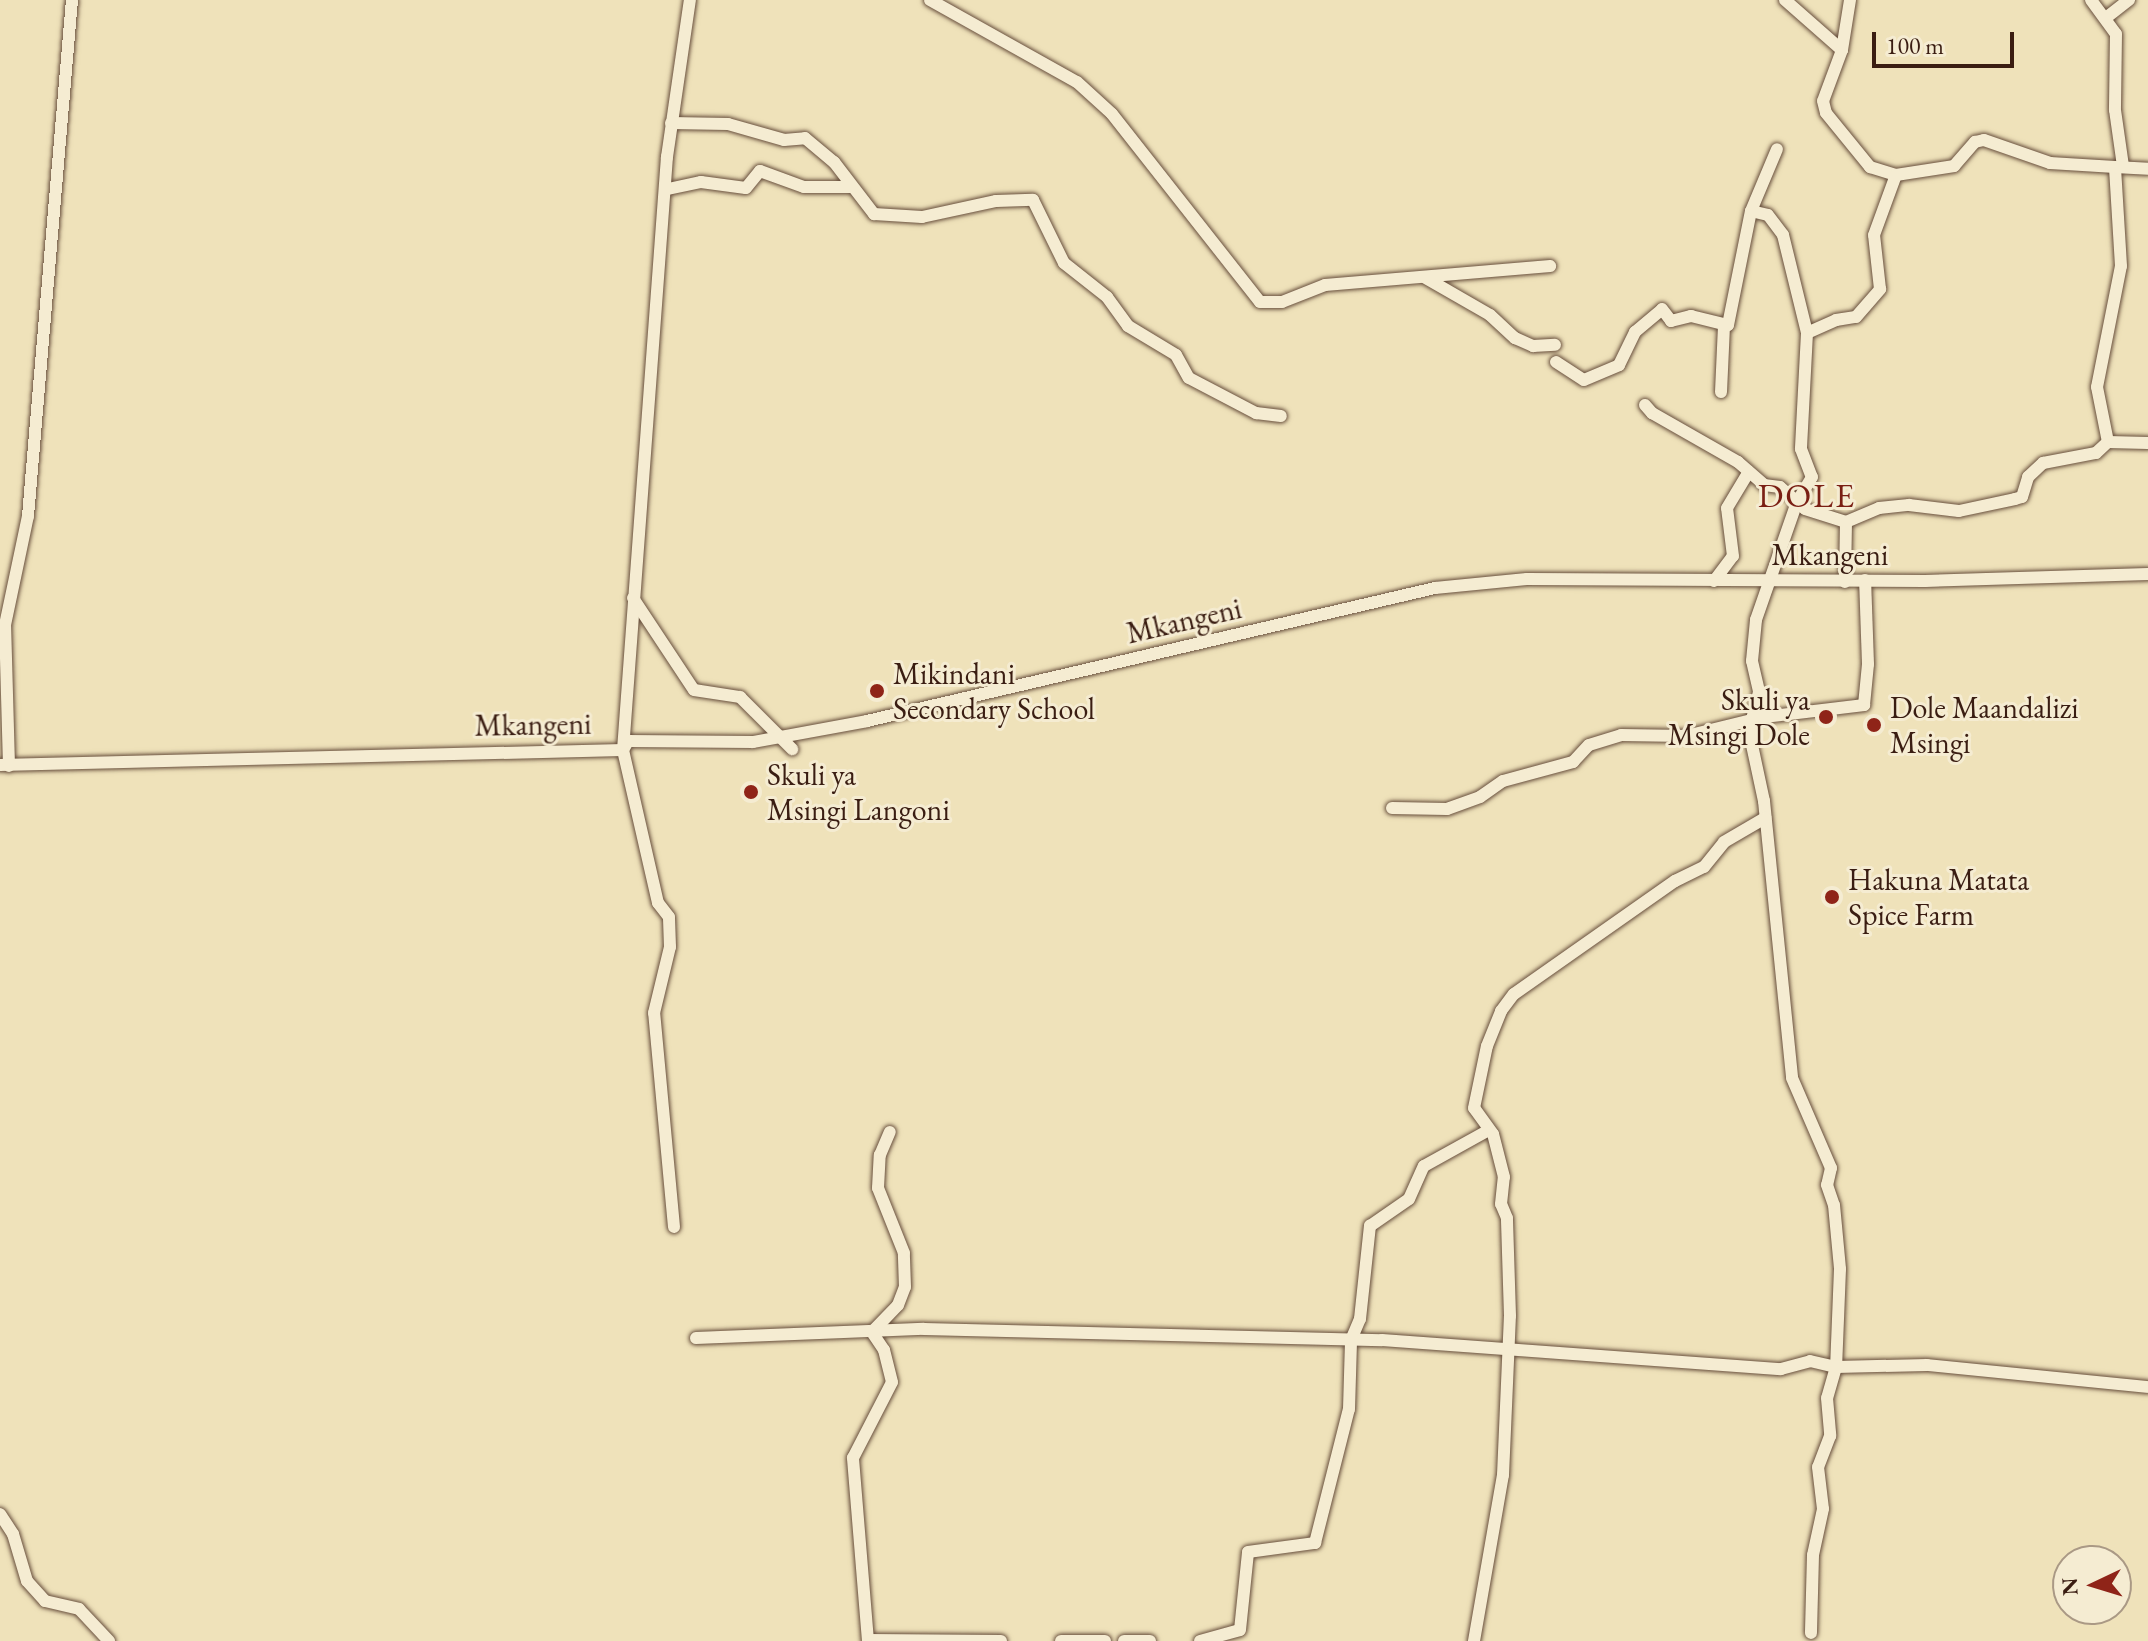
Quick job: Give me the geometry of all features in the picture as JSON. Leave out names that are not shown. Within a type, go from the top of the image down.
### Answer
[{"type":"street","points":[[4,765],[5,625],[28,516],[72,0]]},
{"type":"street","points":[[674,1227],[654,1013],[670,947],[669,917],[658,903],[623,750],[671,123],[690,0]]},
{"type":"street","points":[[930,0],[1077,82],[1112,114],[1260,302],[1282,302],[1325,285],[1550,266]]},
{"type":"street","points":[[1785,0],[1842,50]]},
{"type":"street","points":[[1850,0],[1842,50],[1823,101],[1826,113],[1870,167],[1896,175],[1954,166],[1975,142],[1984,140],[2050,163],[2148,169]]},
{"type":"street","points":[[2091,0],[2107,17],[2116,34],[2115,110],[2121,266],[2097,387],[2108,442]]},
{"type":"street","points":[[2107,17],[2129,0]]},
{"type":"street","points":[[671,123],[728,124],[784,140],[805,138],[834,162],[874,214],[900,219],[996,201],[1033,200],[1064,263],[1107,297],[1128,326],[1176,355],[1189,378],[1256,413],[1281,416]]},
{"type":"street","points":[[1721,392],[1724,325],[1735,304],[1737,264],[1751,211],[1777,149]]},
{"type":"street","points":[[668,189],[701,182],[746,188],[760,171],[804,187],[852,187]]},
{"type":"street","points":[[1807,333],[1836,320],[1856,317],[1880,289],[1874,235],[1896,175]]},
{"type":"street","points":[[1751,211],[1768,215],[1783,235],[1807,333],[1801,449],[1812,477],[1797,502],[1798,512],[1768,582],[1756,620],[1752,661],[1759,692],[1751,720],[1765,818],[1792,1078],[1831,1168],[1827,1185],[1834,1205],[1840,1269],[1836,1367],[1827,1398],[1830,1436],[1818,1467],[1823,1509],[1813,1555],[1811,1633]]},
{"type":"street","points":[[1424,277],[1490,315],[1515,338],[1533,346],[1555,345]]},
{"type":"street","points":[[1556,362],[1584,380],[1619,365],[1635,332],[1662,309],[1671,321],[1691,316],[1724,325]]},
{"type":"street","points":[[1645,405],[1764,485],[1780,487],[1797,502],[1846,522],[1879,508],[1909,505],[1959,511],[2015,499],[2022,497],[2028,477],[2043,463],[2096,453],[2108,442],[2148,443]]},
{"type":"street","points":[[1714,581],[1733,556],[1727,508],[1748,473]]},
{"type":"street","points":[[1845,582],[1846,522]]},
{"type":"street","name":"Mkangeni","points":[[4,765],[623,750],[628,741],[753,742],[780,733],[867,721],[1435,588],[1527,579],[1845,582],[2148,574]]},
{"type":"street","points":[[1392,808],[1461,805],[1503,781],[1573,762],[1589,745],[1621,735],[1686,736],[1751,720],[1864,705],[1868,664],[1865,580]]},
{"type":"street","points":[[633,598],[694,690],[740,697],[780,733],[792,749]]},
{"type":"street","points":[[1474,1641],[1503,1475],[1506,1349],[1510,1316],[1507,1218],[1501,1204],[1504,1177],[1489,1130],[1474,1108],[1473,1095],[1494,1026],[1514,994],[1675,881],[1704,867],[1724,842],[1765,818]]},
{"type":"street","points":[[1200,1641],[1240,1630],[1248,1552],[1315,1543],[1349,1409],[1351,1340],[1360,1319],[1370,1226],[1409,1199],[1424,1166],[1489,1130]]},
{"type":"street","points":[[872,1332],[898,1305],[905,1287],[904,1253],[878,1188],[880,1155],[890,1132]]},
{"type":"street","points":[[696,1338],[1034,1330],[1351,1340],[1781,1369],[1810,1361],[1836,1367],[1927,1365],[2148,1387]]},
{"type":"street","points":[[872,1332],[884,1350],[892,1382],[853,1458],[868,1640],[1001,1641]]},
{"type":"street","points":[[0,1514],[13,1534],[27,1581],[45,1601],[79,1609],[109,1641]]},
{"type":"street","points":[[1061,1641],[1105,1641]]},
{"type":"street","points":[[1124,1641],[1150,1641]]},
{"type":"place","name":"Mikindani Secondary School","points":[[877,691]]},
{"type":"place","name":"Skuli ya Msingi Dole","points":[[1826,717]]},
{"type":"place","name":"Dole Maandalizi Msingi","points":[[1874,725]]},
{"type":"place","name":"Skuli ya Msingi Langoni","points":[[751,792]]},
{"type":"place","name":"Hakuna Matata Spice Farm","points":[[1832,897]]},
{"type":"district","name":"DOLE","points":[[1807,496]]}]
